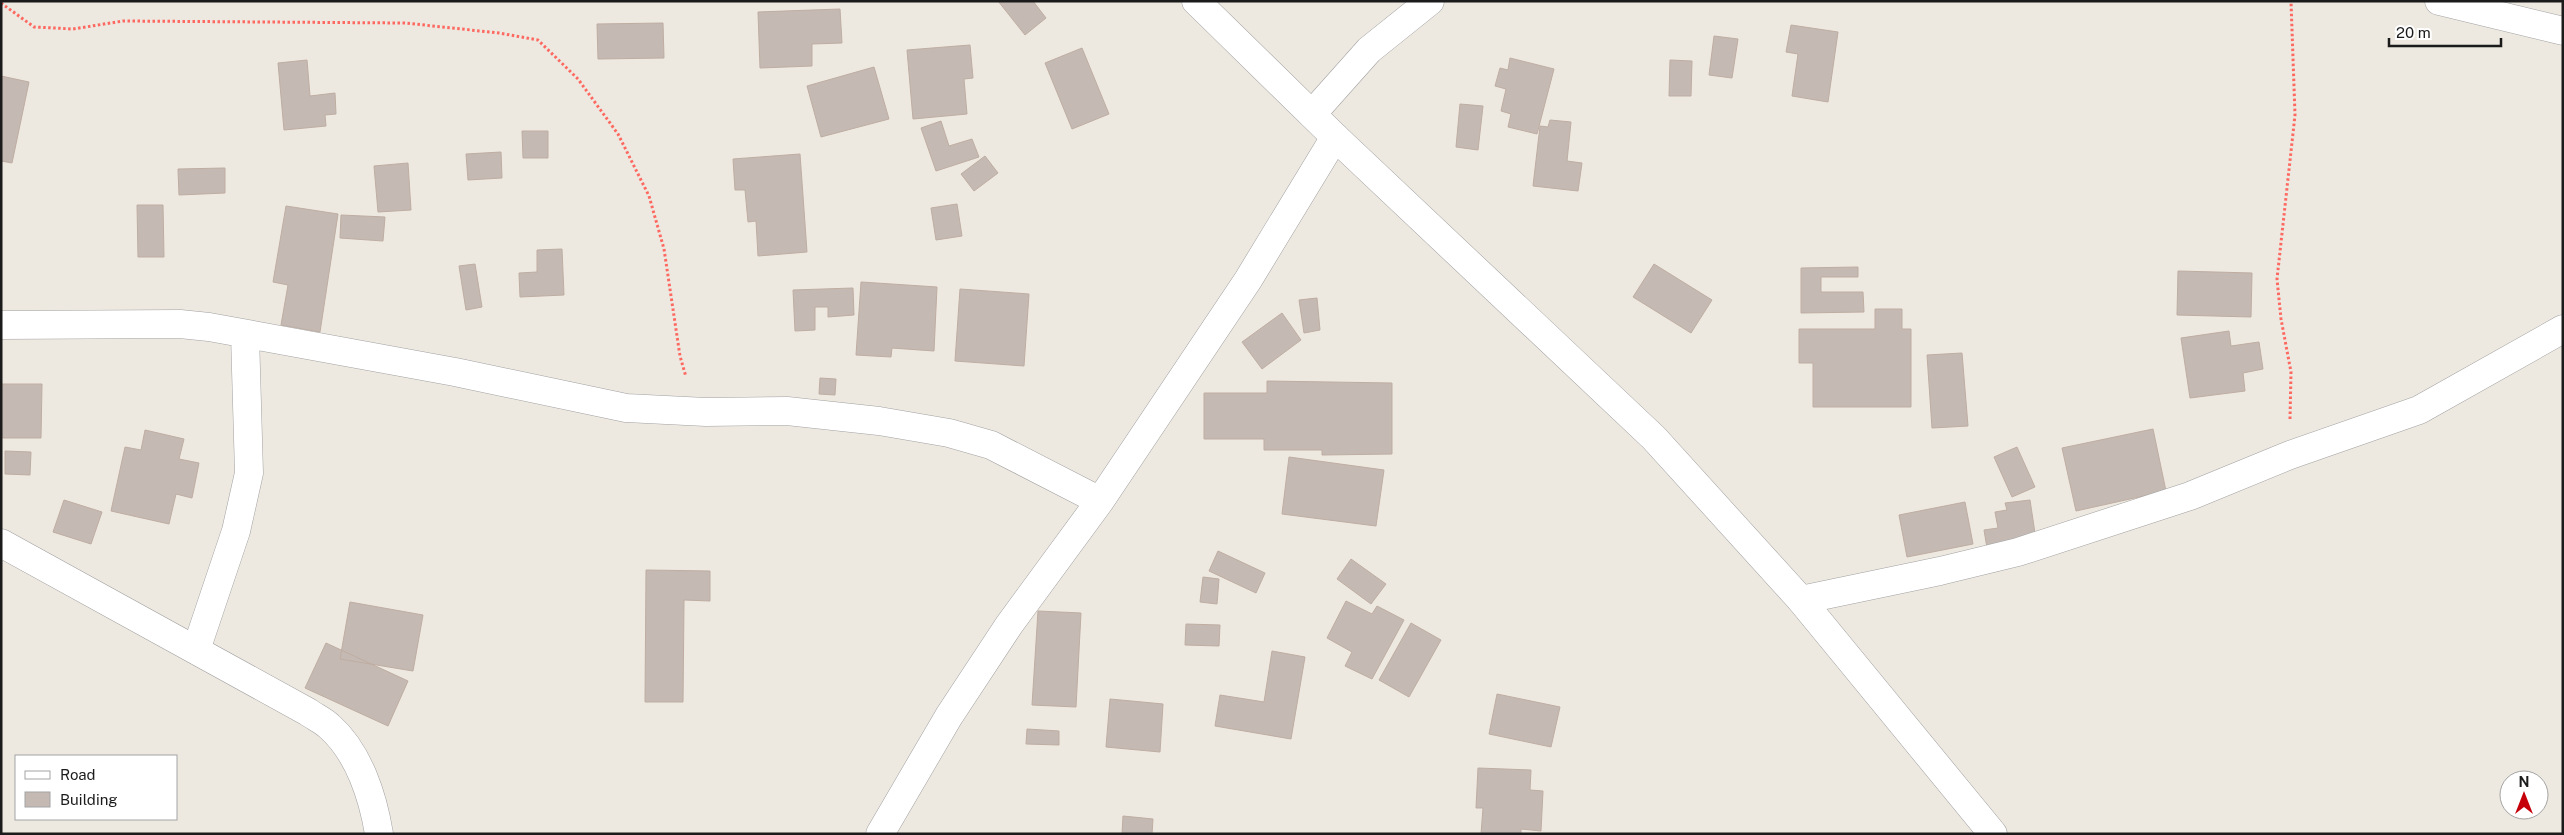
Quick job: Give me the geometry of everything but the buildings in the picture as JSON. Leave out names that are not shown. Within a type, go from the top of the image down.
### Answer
[{"type":"street","points":[[1196,1],[1335,137],[1654,438],[1801,600],[1993,834]]},
{"type":"street","points":[[1312,114],[1369,50],[1430,1]]},
{"type":"street","points":[[2439,1],[2563,31]]},
{"type":"street","points":[[880,834],[949,716],[1009,625],[1100,502],[1248,280],[1335,137]]},
{"type":"street","points":[[1,325],[180,324],[455,372],[626,408],[706,412],[786,411],[832,415],[949,433],[991,445],[1100,502]]},
{"type":"street","points":[[1801,600],[1940,571],[2018,552],[2190,496],[2290,455],[2419,410],[2563,329]]},
{"type":"street","points":[[196,650],[236,531],[249,473],[245,335]]},
{"type":"street","points":[[1,543],[330,726],[345,742],[363,776],[375,806],[379,834]]},
{"type":"path","points":[[2290,455],[2291,372],[2281,319],[2277,279],[2295,115],[2292,1]]},
{"type":"path","points":[[1,3],[34,26],[73,29],[123,21],[405,23],[499,33],[538,40],[578,79],[618,134],[649,196],[664,249],[680,356],[688,383],[706,412]]}]
